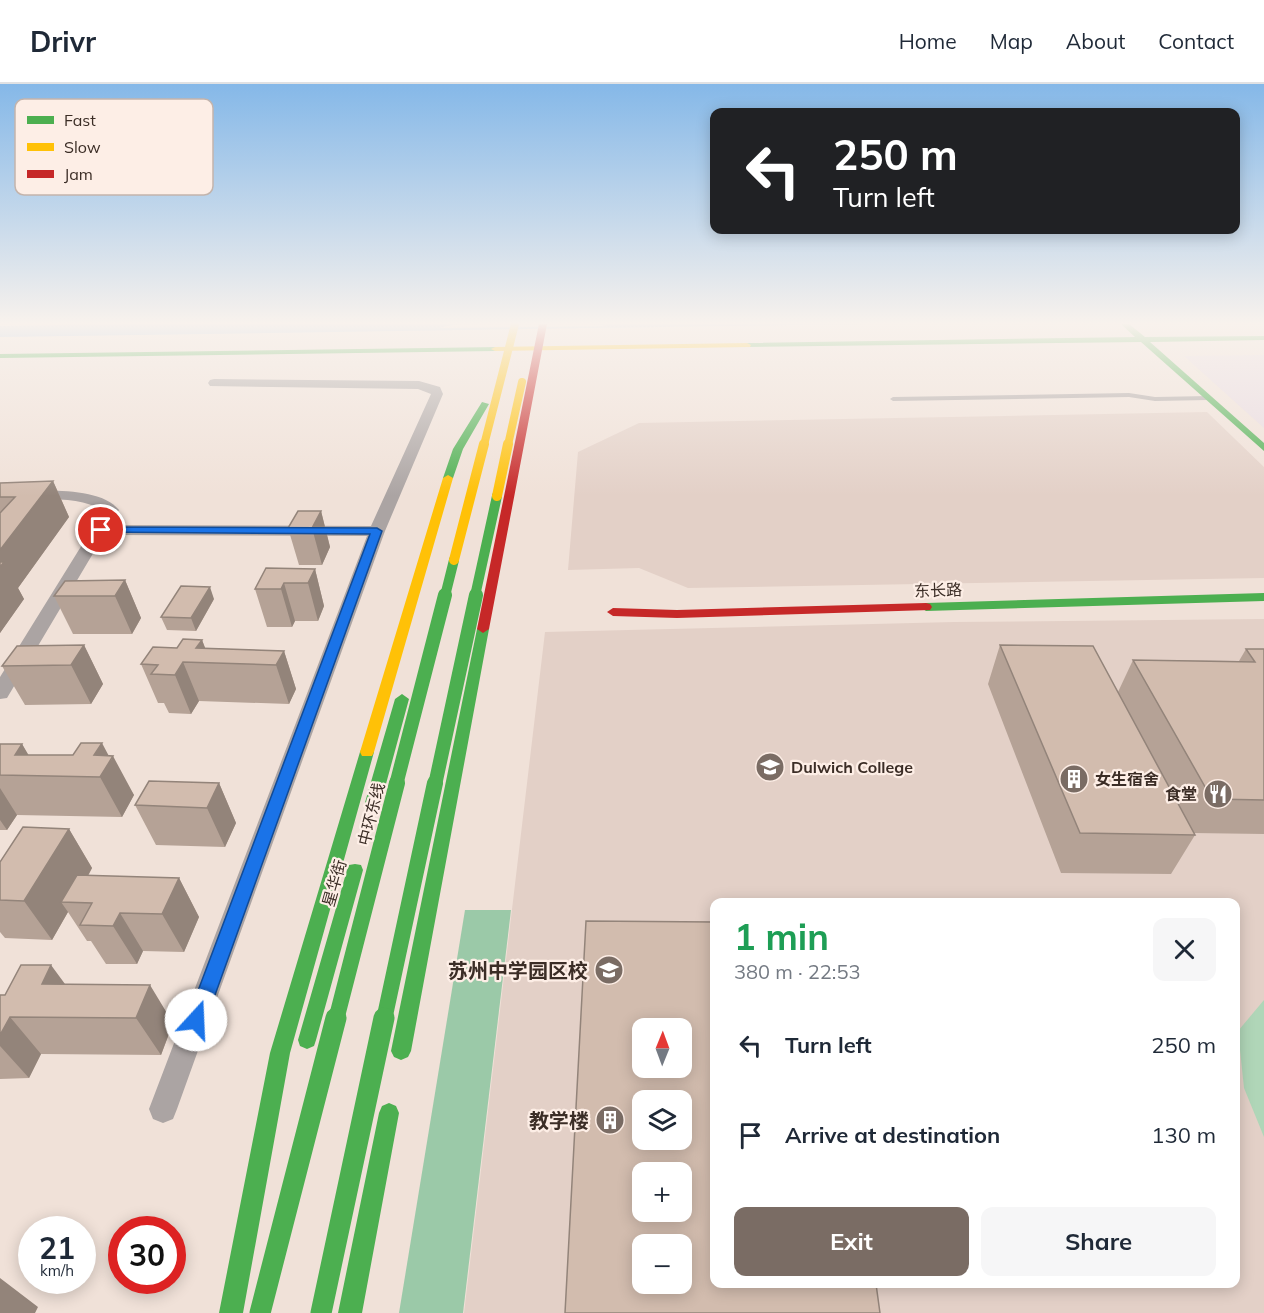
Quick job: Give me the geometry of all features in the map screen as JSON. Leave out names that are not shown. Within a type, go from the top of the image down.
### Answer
[{"type":"main road","points":[[418,642],[492,381]]},
{"type":"main road","name":"中环东线","points":[[260,1313],[494,381]]},
{"type":"main road","points":[[321,1313],[529,381]]},
{"type":"main road","points":[[398,1067],[530,381]]},
{"type":"main road","points":[[1191,381],[1264,448]]},
{"type":"main road","points":[[231,1313],[280,1053],[428,541],[458,448],[485,404]]},
{"type":"main road","name":"东长路","points":[[613,612],[677,614],[1264,597]]},
{"type":"main road","points":[[368,824],[406,688]]},
{"type":"main road","name":"星华街","points":[[304,1051],[358,858]]},
{"type":"main road","points":[[350,1313],[391,1102]]},
{"type":"main road","points":[[236,1313],[272,1176]]},
{"type":"street","points":[[163,1109],[377,531],[437,394],[436,390],[419,386],[214,383]]},
{"type":"street","points":[[0,496],[68,496],[108,505],[111,510],[101,530],[0,693]]},
{"type":"street","points":[[101,530],[377,531]]},
{"type":"lane","points":[[893,399],[1129,395],[1155,399],[1210,398]]},
{"type":"shaded area","points":[[1212,381],[1264,381],[1264,428]]},
{"type":"shaded area","points":[[1207,412],[1264,467],[1264,578],[688,588],[639,568],[568,570],[578,452],[639,423]]},
{"type":"shaded area","points":[[1264,619],[1264,1313],[464,1313],[545,632],[954,622]]},
{"type":"green space","points":[[465,910],[511,910],[463,1313],[399,1313]]},
{"type":"green space","points":[[1264,1000],[1264,1137],[1244,1088],[1240,1029]]},
{"type":"building","points":[[53,481],[0,550],[0,513],[15,497],[0,497],[0,483]]},
{"type":"building","points":[[298,511],[321,511],[312,528],[288,528]]},
{"type":"building","points":[[266,568],[315,569],[308,583],[284,583],[281,589],[255,589]]},
{"type":"building","points":[[125,580],[115,596],[54,596],[65,581]]},
{"type":"building","points":[[181,586],[210,587],[191,618],[161,617]]},
{"type":"building","points":[[183,639],[202,640],[196,648],[284,651],[276,665],[183,662],[175,675],[151,674],[158,665],[141,664],[153,647],[177,648]]},
{"type":"building","points":[[84,645],[71,665],[2,666],[17,646]]},
{"type":"building","points":[[1000,645],[1093,646],[1195,835],[1080,833]]},
{"type":"building","points":[[1246,649],[1264,649],[1264,800],[1212,799],[1133,660],[1255,662]]},
{"type":"building","points":[[81,743],[102,743],[94,755],[113,756],[100,777],[0,775],[0,744],[22,744],[15,755],[73,755]]},
{"type":"building","points":[[149,781],[219,783],[207,808],[135,805]]},
{"type":"building","points":[[23,827],[69,829],[24,901],[0,900],[0,862]]},
{"type":"building","points":[[77,875],[179,878],[162,914],[120,913],[113,926],[80,925],[92,903],[61,902]]},
{"type":"building","name":"教学楼","points":[[586,921],[710,922],[710,1288],[877,1288],[880,1313],[565,1313]]},
{"type":"building","points":[[21,965],[51,965],[42,984],[150,985],[136,1018],[10,1017],[0,1035],[0,995],[5,995]]},
{"type":"traffic: fast","points":[[1189,381],[1264,448]]},
{"type":"traffic: fast","points":[[448,478],[458,449],[485,404]]},
{"type":"traffic: fast","points":[[321,1313],[497,496]]},
{"type":"traffic: fast","points":[[260,1313],[454,560]]},
{"type":"traffic: fast","points":[[926,607],[1264,597]]},
{"type":"traffic: fast","points":[[401,1051],[483,629]]},
{"type":"traffic: fast","points":[[372,806],[402,699]]},
{"type":"traffic: fast","points":[[231,1313],[280,1053],[367,752]]},
{"type":"traffic: fast","points":[[307,1040],[355,870]]},
{"type":"traffic: fast","points":[[350,1313],[389,1113]]},
{"type":"traffic: slow","points":[[454,560],[500,381]]},
{"type":"traffic: slow","points":[[497,496],[522,382]]},
{"type":"traffic: slow","points":[[367,752],[448,478]]},
{"type":"traffic: jam","points":[[483,629],[532,381]]},
{"type":"traffic: jam","points":[[613,612],[677,614],[926,607]]},
{"type":"place","name":"Dulwich College","points":[[770,767]]},
{"type":"place","name":"女生宿舍","points":[[1074,779]]},
{"type":"place","name":"食堂","points":[[1218,794]]},
{"type":"place","name":"苏州中学园区校","points":[[609,970]]},
{"type":"place","name":"教学楼","points":[[610,1120]]},
{"type":"route","points":[[101,530],[377,531],[196,1020]]}]
